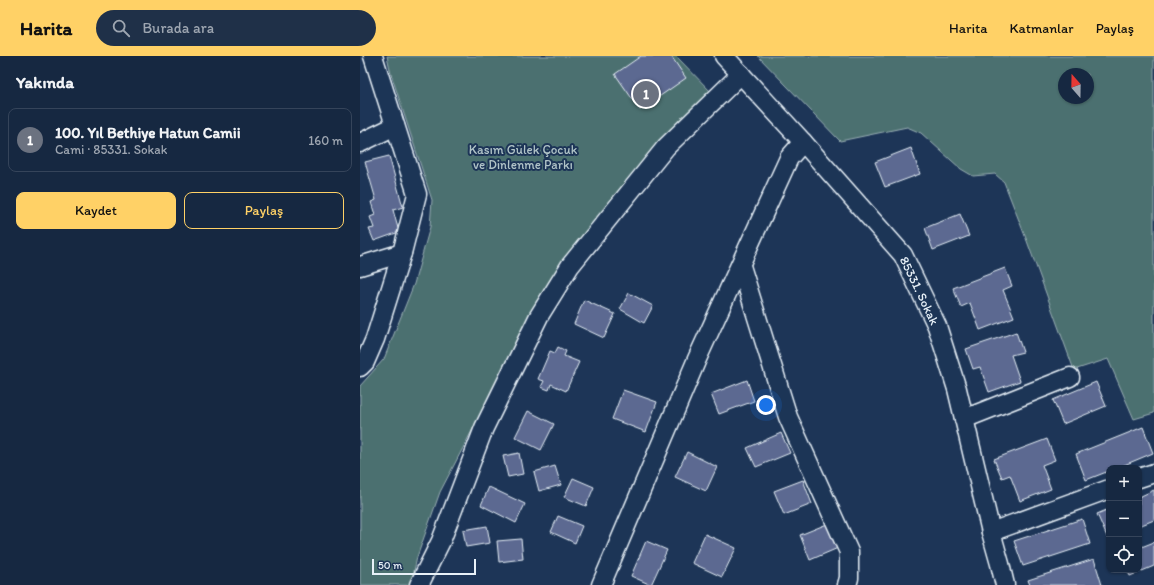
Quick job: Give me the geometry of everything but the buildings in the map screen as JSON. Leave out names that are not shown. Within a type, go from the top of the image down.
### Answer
[{"type":"street","points":[[360,367],[366,362],[375,339],[402,253],[417,194],[373,56]]},
{"type":"street","name":"85331. Sokak","points":[[724,56],[803,142],[903,255],[937,326],[957,389],[1005,585]]},
{"type":"street","points":[[419,585],[441,541],[484,428],[539,316],[570,266],[666,146],[741,74]]},
{"type":"street","points":[[360,143],[395,126]]},
{"type":"street","points":[[602,585],[698,360],[789,158],[803,142]]},
{"type":"street","points":[[360,266],[402,253]]},
{"type":"street","points":[[741,266],[788,417],[849,552],[850,578],[847,585]]},
{"type":"street","points":[[964,419],[1070,377]]},
{"type":"street","points":[[1142,477],[1154,473]]},
{"type":"street","points":[[991,532],[1106,490]]},
{"type":"green space","name":"Kasım Gülek Çocuk ve Dinlenme Parkı","points":[[387,56],[676,56],[713,94],[649,156],[502,373],[440,492],[417,557],[411,585],[360,585],[360,386],[384,359],[414,284],[430,227],[432,200],[391,74]]},
{"type":"green space","points":[[758,56],[1154,56],[1154,413],[1134,419],[1108,359],[1074,370],[1004,182],[995,174],[973,176],[961,169],[921,133],[907,127],[840,141]]},
{"type":"place","name":"100. Yıl Bethiye Hatun Camii","points":[[646,94]]}]
